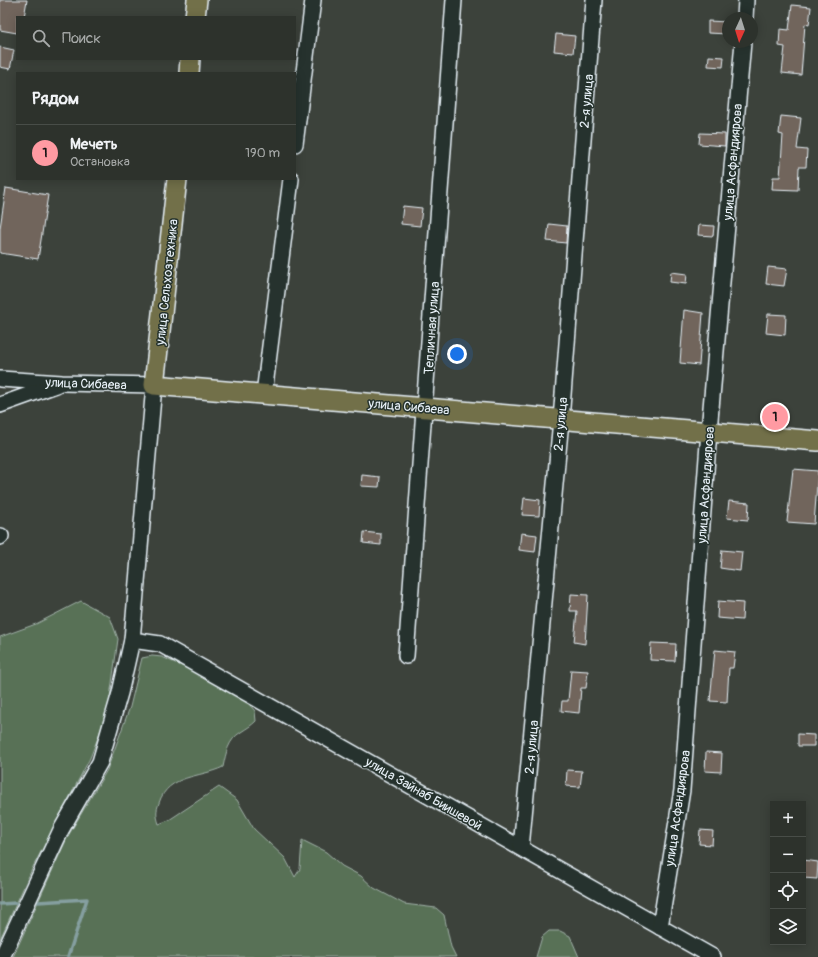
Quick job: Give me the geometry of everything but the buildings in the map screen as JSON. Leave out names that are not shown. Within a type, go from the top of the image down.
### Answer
[{"type":"main road","points":[[195,16],[197,0]]},
{"type":"main road","points":[[189,72],[190,60]]},
{"type":"main road","name":"улица Сельхозтехника","points":[[154,385],[177,180]]},
{"type":"main road","name":"улица Сибаева","points":[[154,385],[560,420],[818,440]]},
{"type":"street","points":[[296,136],[313,0]]},
{"type":"street","name":"Тепличная улица","points":[[406,656],[454,0]]},
{"type":"street","name":"2-я улица","points":[[521,848],[560,420],[594,0]]},
{"type":"street","points":[[745,12],[746,0]]},
{"type":"street","name":"улица Асфандиярова","points":[[660,927],[682,790],[709,431],[742,48]]},
{"type":"street","points":[[264,394],[291,180]]},
{"type":"street","name":"улица Сибаева","points":[[0,379],[62,383],[154,385]]},
{"type":"street","points":[[0,405],[62,383]]},
{"type":"street","points":[[2,957],[61,830],[100,762],[120,693],[132,640],[154,385]]},
{"type":"street","name":"улица Зайнаб Биишевой","points":[[132,640],[160,644],[713,957]]},
{"type":"green space","points":[[81,601],[110,617],[118,639],[108,712],[90,758],[33,867],[0,939],[0,637],[36,624]]},
{"type":"green space","points":[[152,656],[162,657],[191,670],[248,703],[255,711],[256,721],[237,735],[230,743],[223,767],[177,782],[163,794],[157,813],[159,824],[169,820],[219,787],[237,800],[254,829],[285,858],[295,877],[300,869],[302,840],[326,852],[342,866],[361,876],[374,888],[404,904],[436,908],[444,915],[451,947],[456,957],[13,957],[68,836],[107,770],[130,707],[142,658]]},
{"type":"green space","points":[[549,931],[560,931],[570,936],[579,957],[536,957],[542,937]]},
{"type":"waterway","points":[[38,902],[87,899],[68,957]]},
{"type":"waterway","points":[[0,904],[16,903]]},
{"type":"place","name":"Мечеть","points":[[775,417]]}]
